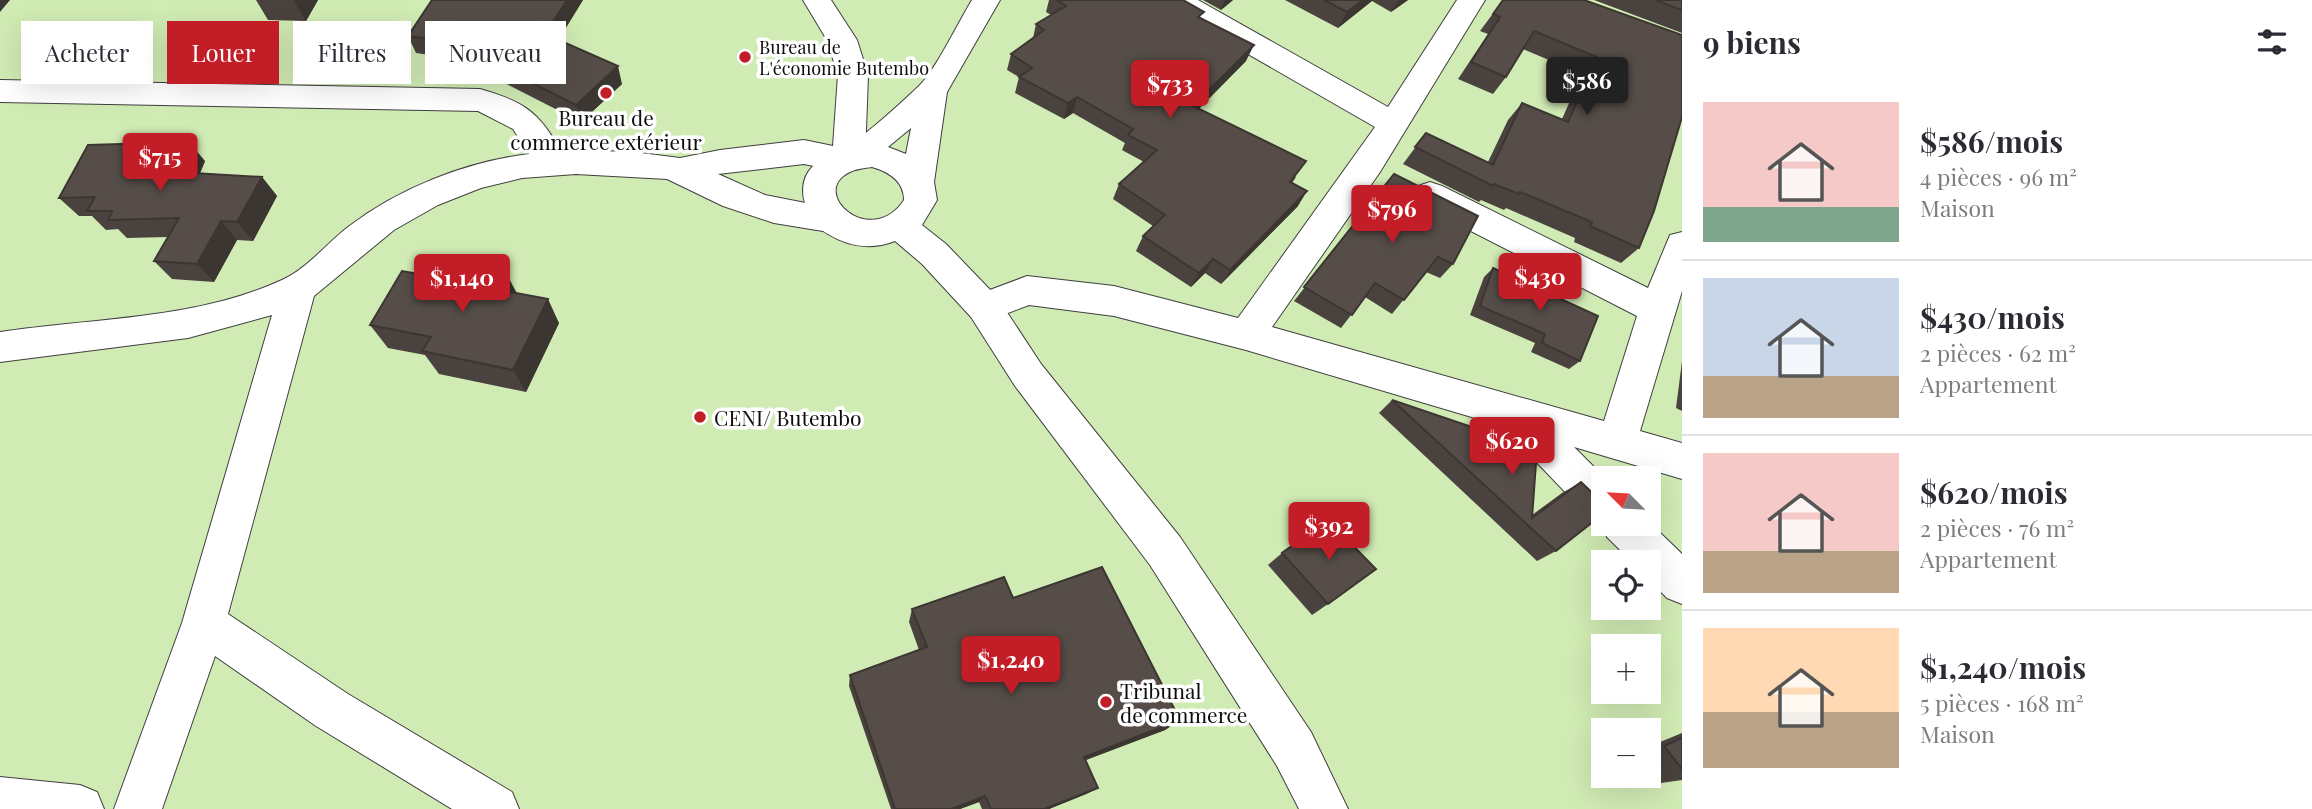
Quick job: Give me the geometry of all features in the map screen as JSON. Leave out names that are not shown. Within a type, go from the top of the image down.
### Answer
[{"type":"street","points":[[817,0],[842,40],[853,75],[850,158]]},
{"type":"street","points":[[829,219],[821,209],[817,197],[823,176],[850,158],[932,92],[986,0]]},
{"type":"street","points":[[1176,0],[1392,122]]},
{"type":"street","points":[[1246,335],[1388,174],[1392,122],[1471,0]]},
{"type":"street","points":[[0,91],[480,100],[506,108],[533,127],[549,162]]},
{"type":"street","points":[[680,170],[724,192],[790,216],[829,219],[855,232],[869,233],[899,226],[911,218],[919,206],[921,193],[918,181],[932,92]]},
{"type":"street","points":[[0,347],[169,325],[220,315],[298,288],[362,235],[410,202],[507,169],[549,162],[631,164],[680,170],[720,162],[804,152],[850,158],[887,157],[910,171],[918,181]]},
{"type":"street","points":[[1388,174],[1657,309]]},
{"type":"street","points":[[899,226],[934,254],[984,307],[1028,375],[1165,551],[1294,749],[1324,809]]},
{"type":"street","points":[[1617,443],[1657,309],[1682,244]]},
{"type":"street","points":[[138,809],[204,623],[298,288]]},
{"type":"street","points":[[984,307],[1027,290],[1114,301],[1246,335],[1682,461]]},
{"type":"street","points":[[1514,414],[1591,492]]},
{"type":"street","points":[[1635,536],[1682,583]]},
{"type":"street","points":[[204,623],[332,710],[495,809]]},
{"type":"street","points":[[0,801],[80,809]]},
{"type":"green space","points":[[0,0],[1682,0],[1682,809],[0,809]]},
{"type":"building","points":[[432,0],[567,0],[553,21],[425,21],[425,38],[411,36],[411,32]]},
{"type":"building","points":[[1057,0],[1183,0],[1204,12],[1198,17],[1254,45],[1193,106],[1306,161],[1290,182],[1307,191],[1230,270],[1213,259],[1199,273],[1143,236],[1165,215],[1119,184],[1157,150],[1128,135],[1133,129],[1077,97],[1068,103],[1019,77],[1032,68],[1011,54],[1044,30],[1036,24],[1066,6]]},
{"type":"building","points":[[1324,0],[1363,0],[1347,12]]},
{"type":"building","points":[[1503,0],[1584,0],[1682,35],[1682,117],[1654,211],[1639,248],[1590,226],[1592,222],[1520,192],[1519,194],[1494,184],[1493,186],[1415,147],[1426,133],[1493,165],[1522,103],[1568,122],[1597,57],[1534,31],[1506,77],[1471,62],[1500,17],[1493,14]]},
{"type":"building","points":[[1655,0],[1682,0],[1682,10]]},
{"type":"building","points":[[566,43],[618,66],[576,105],[534,84],[566,84]]},
{"type":"building","points":[[189,142],[176,172],[262,177],[237,222],[221,221],[197,264],[154,261],[179,218],[108,220],[112,211],[87,211],[95,197],[59,198],[88,145]]},
{"type":"building","points":[[1394,174],[1478,216],[1453,264],[1438,257],[1404,300],[1375,283],[1352,315],[1304,287]]},
{"type":"building","points":[[427,260],[507,275],[500,290],[548,299],[513,370],[422,351],[431,337],[370,325],[402,271],[419,274]]},
{"type":"building","points":[[1493,268],[1598,316],[1580,361],[1542,343],[1545,334],[1480,306]]},
{"type":"building","points":[[1392,400],[1537,449],[1532,518],[1581,482],[1591,492],[1591,523],[1556,551]]},
{"type":"building","points":[[1328,520],[1376,569],[1328,604],[1282,553]]},
{"type":"building","points":[[1102,567],[1180,720],[1084,757],[1098,788],[1044,809],[991,809],[985,796],[951,809],[895,809],[850,675],[927,647],[912,609],[1004,577],[1013,598]]},
{"type":"building","points":[[1682,738],[1682,769],[1664,746]]},
{"type":"place","name":"Bureau de L'économie Butembo","points":[[745,57]]},
{"type":"place","name":"Bureau de commerce extérieur","points":[[606,93]]},
{"type":"place","name":"CENI/ Butembo","points":[[700,417]]},
{"type":"place","name":"Tribunal de commerce","points":[[1106,702]]}]
